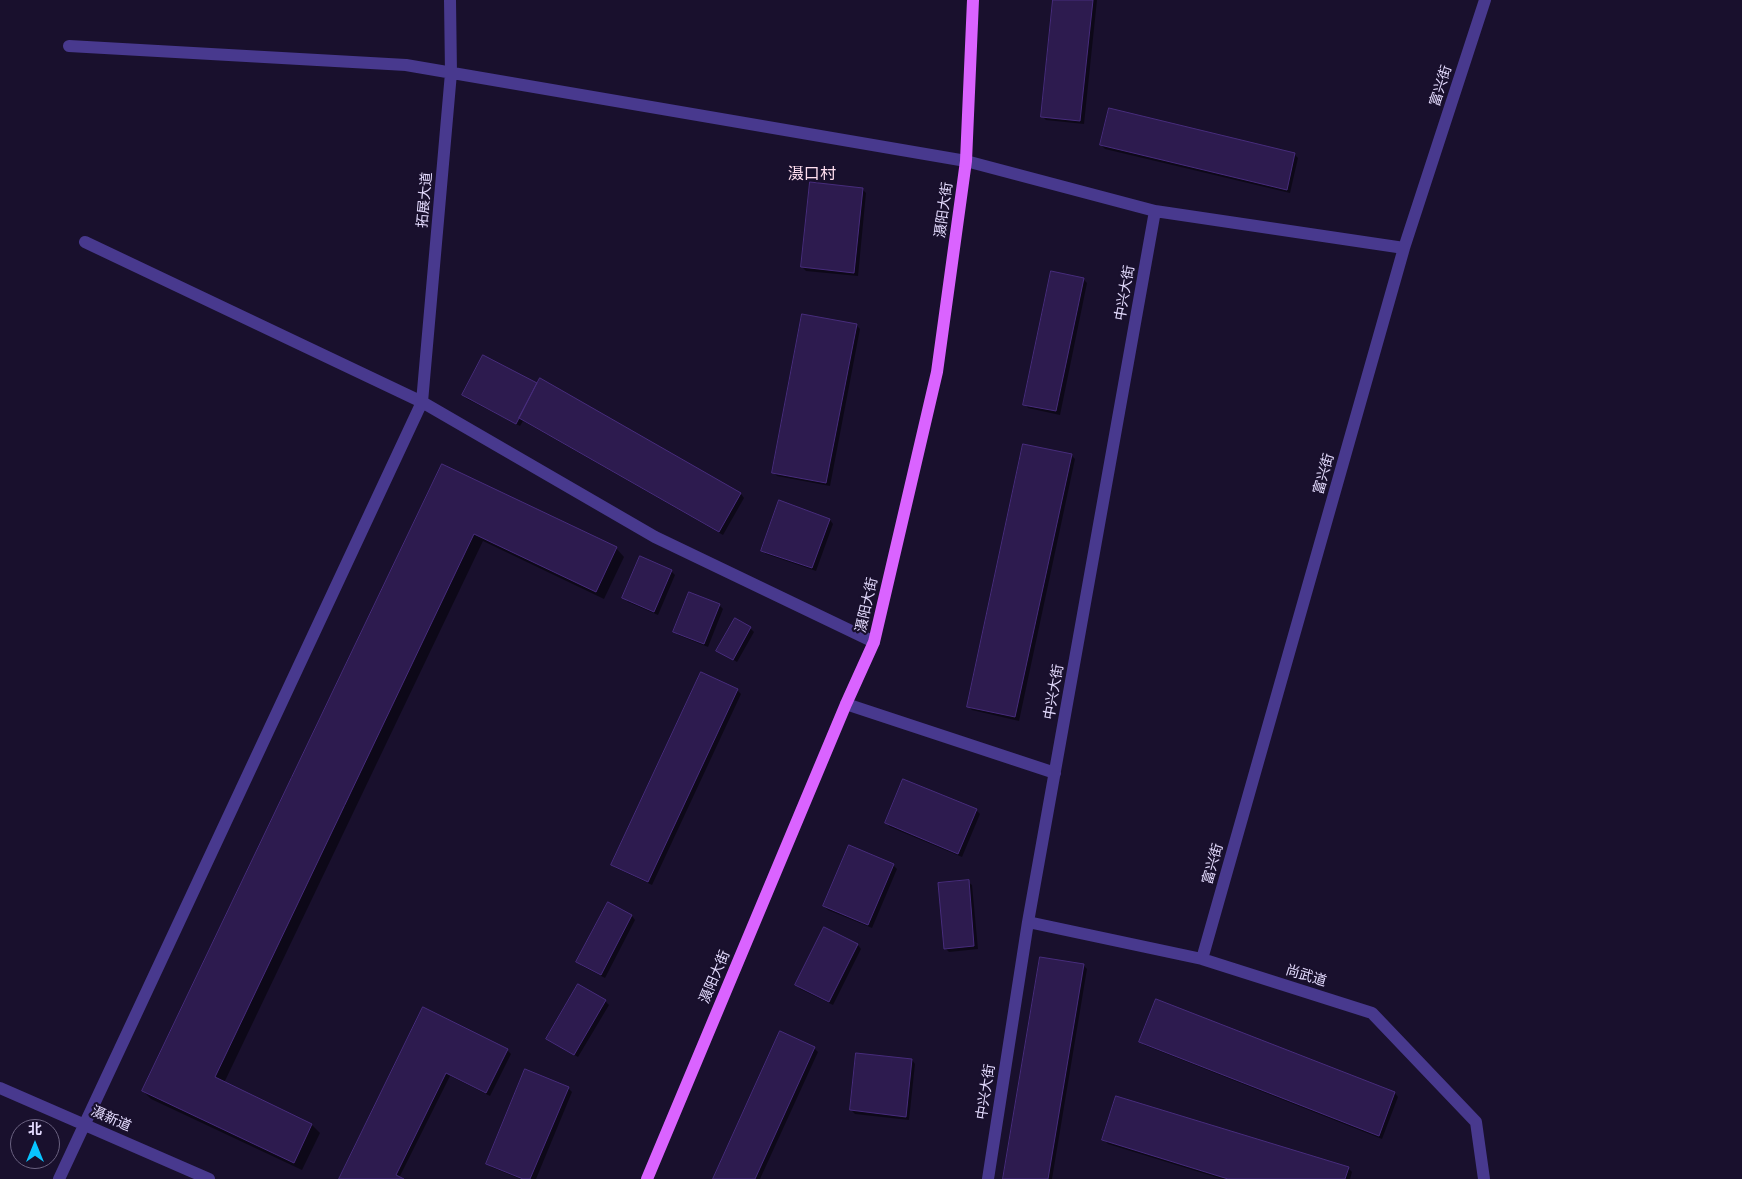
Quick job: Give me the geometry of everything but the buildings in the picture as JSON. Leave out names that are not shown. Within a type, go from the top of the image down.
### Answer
[{"type":"main road","name":"滠阳大街","points":[[647,1179],[846,704],[874,642],[937,372],[966,161],[973,0]]},
{"type":"street","name":"拓展大道","points":[[59,1179],[86,1125],[422,402],[451,73],[450,0]]},
{"type":"street","name":"富兴街","points":[[1202,959],[1404,248],[1485,0]]},
{"type":"street","points":[[69,46],[406,66],[966,161],[1155,211],[1404,248]]},
{"type":"street","name":"中兴大街","points":[[988,1179],[1028,922],[1155,211]]},
{"type":"street","points":[[85,242],[422,402],[655,537],[874,642]]},
{"type":"street","points":[[846,704],[1054,773]]},
{"type":"street","name":"尚武道","points":[[1028,922],[1202,959],[1372,1013],[1476,1122],[1484,1179]]},
{"type":"street","name":"滠新道","points":[[0,1088],[209,1179]]},
{"type":"district","name":"滠口村","points":[[812,174]]}]
